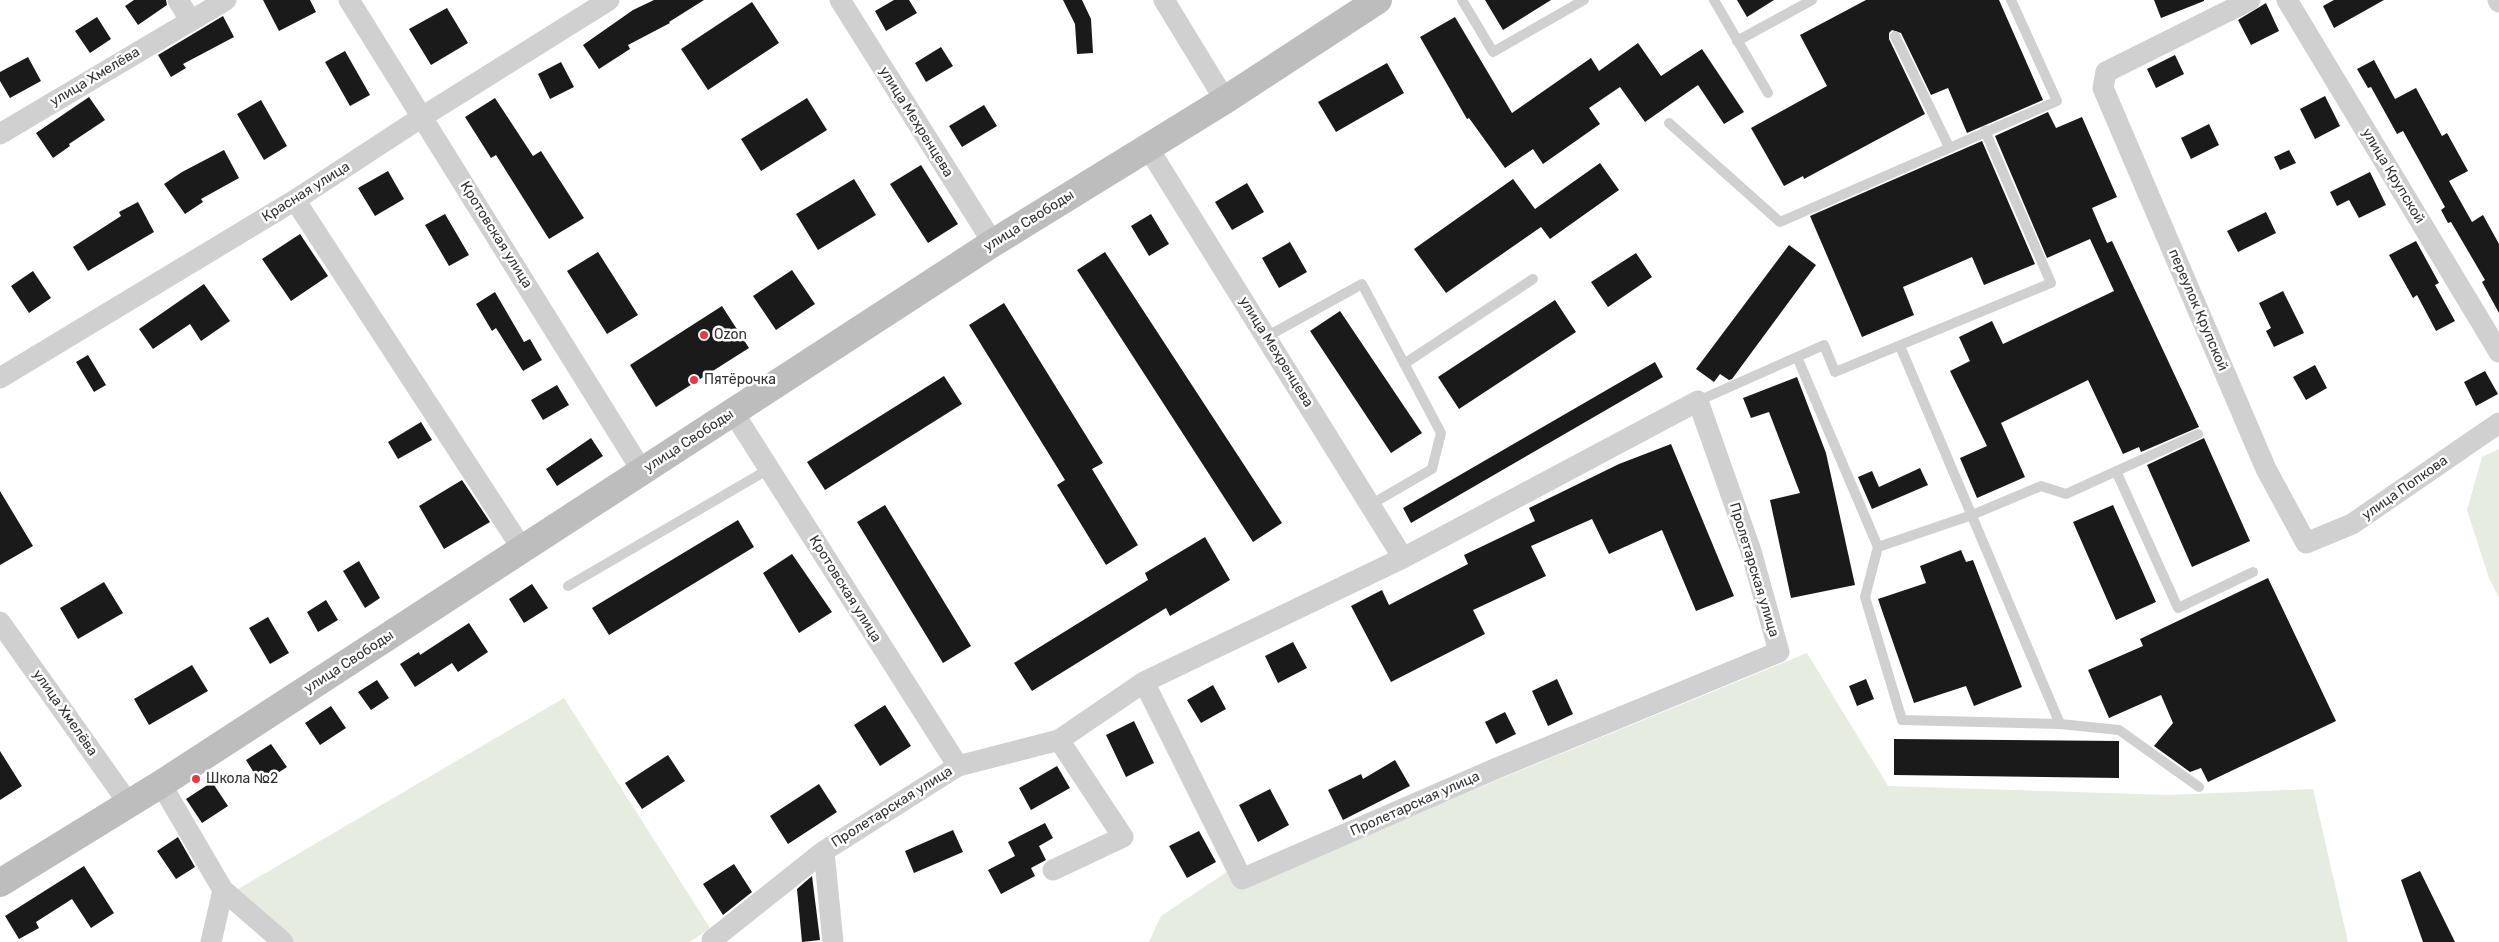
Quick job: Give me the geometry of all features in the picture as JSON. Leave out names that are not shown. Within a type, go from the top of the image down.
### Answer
[{"type":"main road","name":"улица Свободы","points":[[0,883],[161,784],[993,243],[1225,100],[1378,0]]},
{"type":"street","points":[[178,0],[190,20]]},
{"type":"street","name":"улица Хмелёва","points":[[0,134],[226,0]]},
{"type":"street","name":"Кротовская улица","points":[[349,0],[642,471]]},
{"type":"street","name":"Красная улица","points":[[0,378],[295,200],[422,116],[609,0]]},
{"type":"street","name":"улица Мехренцева","points":[[840,0],[993,243]]},
{"type":"street","points":[[1164,0],[1225,100]]},
{"type":"street","name":"переулок Крупской","points":[[2250,0],[2106,72],[2102,88],[2266,470],[2306,543]]},
{"type":"street","name":"улица Крупской","points":[[2287,0],[2499,352]]},
{"type":"street","name":"улица Мехренцева","points":[[1148,146],[1404,558]]},
{"type":"street","points":[[295,200],[522,550]]},
{"type":"street","name":"Пролетарская улица","points":[[712,940],[824,851],[958,766],[1059,740],[1144,682],[1404,558],[1698,401],[1751,551],[1779,652],[1497,768],[1242,880],[1144,682]]},
{"type":"street","name":"Кротовская улица","points":[[733,412],[958,766]]},
{"type":"street","name":"улица Попкова","points":[[2306,543],[2352,524],[2499,423]]},
{"type":"street","name":"улица Хмелёва","points":[[0,622],[129,804]]},
{"type":"street","points":[[1052,870],[1123,837],[1059,740]]},
{"type":"street","points":[[161,784],[223,890],[283,942]]},
{"type":"street","points":[[824,851],[833,942]]},
{"type":"street","points":[[212,942],[223,890]]},
{"type":"lane","points":[[1462,0],[1494,52],[1584,0]]},
{"type":"lane","points":[[1714,0],[1768,93]]},
{"type":"lane","points":[[1737,41],[1812,0]]},
{"type":"lane","points":[[1669,123],[1780,222],[1984,131],[2057,101],[2011,0]]},
{"type":"lane","points":[[1895,36],[1949,147]]},
{"type":"lane","points":[[1698,401],[1824,345],[1835,372],[2051,283],[1984,131]]},
{"type":"lane","points":[[1404,364],[1533,279]]},
{"type":"lane","points":[[1266,337],[1362,284],[1441,433],[1432,469],[1370,505]]},
{"type":"lane","points":[[1900,346],[2060,724]]},
{"type":"lane","points":[[1797,357],[1878,548],[1865,597],[1902,720],[2060,724],[2119,730],[2199,787]]},
{"type":"lane","points":[[1878,548],[1972,515],[2040,486],[2066,494],[2198,434]]},
{"type":"lane","points":[[568,586],[768,469]]},
{"type":"lane","points":[[2116,471],[2178,608],[2253,572]]},
{"type":"shaded area","points":[[2499,449],[2499,598],[2489,578],[2467,510],[2482,457]]},
{"type":"shaded area","points":[[1807,653],[1888,786],[2169,795],[2313,789],[2348,942],[1149,942],[1161,916],[1228,871],[1247,887],[1502,778]]},
{"type":"shaded area","points":[[564,698],[710,928],[690,942],[294,942],[233,892]]},
{"type":"building","points":[[134,0],[166,0],[167,5],[138,25],[125,6]]},
{"type":"building","points":[[263,0],[310,0],[316,12],[279,31]]},
{"type":"building","points":[[654,0],[704,0],[670,23],[628,45],[630,49],[599,69],[583,45],[633,10]]},
{"type":"building","points":[[894,0],[909,0],[917,13],[886,31],[875,11]]},
{"type":"building","points":[[1063,0],[1082,0],[1091,19],[1093,53],[1077,54],[1075,24]]},
{"type":"building","points":[[1485,0],[1551,0],[1503,30]]},
{"type":"building","points":[[1737,0],[1774,0],[1747,17]]},
{"type":"building","points":[[1866,0],[1999,0],[2043,100],[1967,133],[1948,88],[1931,95],[1901,33],[1892,30],[1889,33],[1889,39],[1925,114],[1804,179],[1803,176],[1784,186],[1751,128],[1827,86],[1800,35]]},
{"type":"building","points":[[2154,0],[2204,0],[2204,1],[2161,18]]},
{"type":"building","points":[[2334,0],[2384,0],[2334,28],[2323,6]]},
{"type":"building","points":[[752,2],[779,43],[708,90],[681,49]]},
{"type":"building","points":[[2266,3],[2279,31],[2251,45],[2238,20]]},
{"type":"building","points":[[447,8],[468,43],[431,65],[409,29]]},
{"type":"building","points":[[223,16],[234,37],[183,64],[186,68],[171,77],[158,55]]},
{"type":"building","points":[[97,17],[111,39],[90,53],[75,31]]},
{"type":"building","points":[[1455,17],[1512,113],[1591,58],[1599,71],[1638,43],[1661,76],[1702,49],[1744,112],[1724,124],[1698,85],[1645,122],[1620,87],[1589,108],[1600,124],[1543,164],[1533,149],[1505,168],[1469,118],[1467,119],[1420,37]]},
{"type":"building","points":[[941,47],[953,66],[926,82],[915,63]]},
{"type":"building","points":[[345,51],[370,95],[350,106],[325,62]]},
{"type":"building","points":[[2175,55],[2184,74],[2156,88],[2147,69]]},
{"type":"building","points":[[28,57],[41,81],[10,98],[0,81],[0,72]]},
{"type":"building","points":[[2374,60],[2395,99],[2416,88],[2442,136],[2447,133],[2468,171],[2449,181],[2472,222],[2483,215],[2499,244],[2499,313],[2482,282],[2485,280],[2451,222],[2448,223],[2441,210],[2445,207],[2403,131],[2397,134],[2371,87],[2368,88],[2357,69]]},
{"type":"building","points":[[561,62],[574,87],[550,99],[538,74]]},
{"type":"building","points":[[1387,63],[1404,93],[1336,132],[1318,102]]},
{"type":"building","points":[[2325,96],[2340,126],[2315,139],[2300,109]]},
{"type":"building","points":[[89,97],[105,120],[69,144],[70,146],[53,158],[36,133]]},
{"type":"building","points":[[495,98],[533,156],[541,151],[584,218],[549,239],[496,155],[491,158],[465,117]]},
{"type":"building","points":[[807,98],[827,130],[761,171],[741,139]]},
{"type":"building","points":[[261,100],[287,146],[264,160],[237,114]]},
{"type":"building","points":[[984,105],[997,126],[962,147],[949,126]]},
{"type":"building","points":[[2048,112],[2056,128],[2082,117],[2117,197],[2092,208],[2107,243],[2112,241],[2199,427],[2141,452],[2139,447],[2123,454],[2088,380],[2001,423],[2025,477],[1977,498],[1960,458],[1987,446],[1950,371],[1970,361],[1959,337],[1992,321],[2003,344],[2114,291],[2090,239],[2047,258],[1995,136]]},
{"type":"building","points":[[2209,124],[2219,145],[2191,159],[2181,138]]},
{"type":"building","points":[[1982,141],[2035,264],[1984,285],[1972,257],[1903,287],[1914,315],[1862,337],[1810,216]]},
{"type":"building","points":[[224,150],[239,178],[201,199],[203,202],[185,214],[164,184],[182,172]]},
{"type":"building","points":[[2289,150],[2296,163],[2280,170],[2274,157]]},
{"type":"building","points":[[1600,163],[1619,190],[1550,239],[1541,227],[1446,293],[1414,249],[1513,179],[1535,209]]},
{"type":"building","points":[[921,165],[958,224],[928,243],[890,184]]},
{"type":"building","points":[[388,171],[404,199],[375,216],[358,188]]},
{"type":"building","points":[[2370,172],[2386,205],[2359,218],[2349,200],[2337,206],[2330,192]]},
{"type":"building","points":[[854,179],[876,215],[818,250],[796,214]]},
{"type":"building","points":[[1247,183],[1264,212],[1232,230],[1215,202]]},
{"type":"building","points":[[138,202],[154,232],[88,271],[73,247],[121,216],[119,212]]},
{"type":"building","points":[[2266,212],[2276,233],[2238,252],[2227,231]]},
{"type":"building","points":[[445,214],[469,255],[449,266],[425,225]]},
{"type":"building","points":[[1151,214],[1169,244],[1149,256],[1131,226]]},
{"type":"building","points":[[300,234],[328,276],[291,301],[262,259]]},
{"type":"building","points":[[2416,241],[2439,283],[2435,285],[2455,321],[2436,331],[2417,295],[2413,298],[2389,255]]},
{"type":"building","points":[[1290,242],[1307,272],[1279,288],[1262,258]]},
{"type":"building","points":[[1789,245],[1816,265],[1732,379],[1729,380],[1720,374],[1714,382],[1696,369]]},
{"type":"building","points":[[598,252],[638,315],[607,334],[567,271]]},
{"type":"building","points":[[1105,252],[1282,523],[1253,542],[1077,270]]},
{"type":"building","points":[[1636,253],[1652,277],[1608,307],[1591,282]]},
{"type":"building","points":[[792,270],[815,304],[776,330],[753,296]]},
{"type":"building","points":[[33,271],[51,298],[29,313],[11,286]]},
{"type":"building","points":[[204,284],[230,321],[201,341],[190,324],[153,349],[139,329]]},
{"type":"building","points":[[2283,291],[2304,333],[2274,347],[2266,331],[2271,328],[2259,303]]},
{"type":"building","points":[[495,292],[524,342],[530,339],[542,360],[523,371],[496,328],[492,331],[476,304]]},
{"type":"building","points":[[1555,300],[1576,332],[1459,409],[1438,377]]},
{"type":"building","points":[[1004,303],[1103,463],[1092,469],[1138,545],[1106,565],[1057,485],[1065,480],[969,325]]},
{"type":"building","points":[[722,306],[749,348],[656,407],[630,365]]},
{"type":"building","points":[[1340,311],[1422,433],[1391,453],[1310,331]]},
{"type":"building","points":[[88,355],[106,385],[94,392],[76,362]]},
{"type":"building","points":[[1655,362],[1663,377],[1411,523],[1403,508]]},
{"type":"building","points":[[2315,365],[2327,388],[2306,400],[2293,377]]},
{"type":"building","points":[[2485,371],[2498,394],[2476,406],[2464,382]]},
{"type":"building","points":[[944,376],[962,404],[825,490],[807,462]]},
{"type":"building","points":[[1797,377],[1826,453],[1855,585],[1791,598],[1770,500],[1800,493],[1769,412],[1751,418],[1743,398]]},
{"type":"building","points":[[557,385],[569,405],[543,420],[531,400]]},
{"type":"building","points":[[421,422],[432,440],[398,459],[388,442]]},
{"type":"building","points":[[591,438],[603,456],[557,486],[546,469]]},
{"type":"building","points":[[2204,438],[2250,541],[2192,567],[2147,465]]},
{"type":"building","points":[[1671,444],[1734,596],[1696,611],[1662,530],[1609,554],[1592,519],[1531,546],[1546,576],[1473,610],[1485,634],[1391,682],[1351,606],[1382,590],[1389,605],[1468,564],[1464,555],[1535,521],[1529,508],[1619,464]]},
{"type":"building","points":[[1920,468],[1928,485],[1872,509],[1858,477],[1872,471],[1879,487]]},
{"type":"building","points":[[462,480],[490,522],[444,549],[419,506]]},
{"type":"building","points":[[0,491],[33,546],[0,565]]},
{"type":"building","points":[[885,505],[971,646],[943,663],[857,522]]},
{"type":"building","points":[[2113,505],[2156,602],[2116,620],[2073,522]]},
{"type":"building","points":[[738,520],[754,547],[609,635],[592,608]]},
{"type":"building","points":[[1205,537],[1230,580],[1170,616],[1166,608],[1032,691],[1014,663],[1148,580],[1145,573]]},
{"type":"building","points":[[1961,550],[1966,562],[1973,560],[2022,687],[1974,706],[1966,686],[1914,703],[1878,599],[1926,583],[1920,566]]},
{"type":"building","points":[[792,554],[832,612],[799,633],[763,573]]},
{"type":"building","points":[[359,561],[380,598],[365,608],[343,571]]},
{"type":"building","points":[[2268,578],[2336,721],[2208,782],[2201,768],[2190,772],[2154,746],[2173,723],[2161,695],[2109,718],[2088,670],[2143,646],[2140,639]]},
{"type":"building","points":[[104,582],[123,613],[78,639],[60,608]]},
{"type":"building","points":[[532,584],[548,608],[524,623],[509,599]]},
{"type":"building","points":[[326,600],[338,620],[318,632],[307,612]]},
{"type":"building","points":[[268,617],[289,653],[270,664],[249,628]]},
{"type":"building","points":[[469,623],[488,652],[458,672],[452,663],[415,687],[400,664],[419,652],[420,655]]},
{"type":"building","points":[[1293,642],[1307,668],[1278,683],[1265,656]]},
{"type":"building","points":[[192,665],[208,691],[149,725],[134,699]]},
{"type":"building","points":[[1557,679],[1573,714],[1548,726],[1532,691]]},
{"type":"building","points":[[1866,679],[1874,699],[1857,706],[1849,686]]},
{"type":"building","points":[[377,680],[389,698],[371,710],[358,692]]},
{"type":"building","points":[[1213,685],[1226,709],[1201,723],[1187,700]]},
{"type":"building","points":[[885,705],[911,746],[880,766],[854,725]]},
{"type":"building","points":[[331,706],[346,728],[320,745],[305,723]]},
{"type":"building","points":[[1505,712],[1516,734],[1496,744],[1485,722]]},
{"type":"building","points":[[1134,721],[1154,763],[1126,777],[1106,735]]},
{"type":"building","points":[[1894,739],[2119,741],[2119,778],[1894,775]]},
{"type":"building","points":[[271,744],[287,767],[261,784],[246,760]]},
{"type":"building","points":[[0,751],[22,786],[0,800]]},
{"type":"building","points":[[668,755],[685,781],[642,809],[625,783]]},
{"type":"building","points":[[1395,760],[1410,786],[1343,820],[1328,790],[1361,774],[1363,779]]},
{"type":"building","points":[[1057,766],[1070,788],[1031,810],[1019,788]]},
{"type":"building","points":[[212,782],[228,806],[202,823],[186,799]]},
{"type":"building","points":[[819,784],[837,812],[788,844],[770,816]]},
{"type":"building","points":[[1270,789],[1289,825],[1258,842],[1239,805]]},
{"type":"building","points":[[1045,823],[1053,838],[1039,846],[1046,860],[1031,868],[1035,876],[1001,894],[988,870],[1015,856],[1008,842]]},
{"type":"building","points":[[953,830],[963,852],[914,873],[905,851]]},
{"type":"building","points":[[1199,831],[1216,862],[1187,878],[1169,846]]},
{"type":"building","points":[[178,837],[195,867],[176,879],[157,851]]},
{"type":"building","points":[[734,864],[752,892],[723,915],[703,884]]},
{"type":"building","points":[[84,866],[114,913],[91,928],[72,899],[36,922],[39,928],[19,939],[5,916]]},
{"type":"building","points":[[2420,871],[2455,942],[2423,942],[2401,880]]},
{"type":"building","points":[[812,876],[820,940],[802,942],[797,889]]},
{"type":"place","name":"Ozon","points":[[704,335]]},
{"type":"place","name":"Пятёрочка","points":[[694,380]]},
{"type":"place","name":"Школа №2","points":[[196,779]]}]
